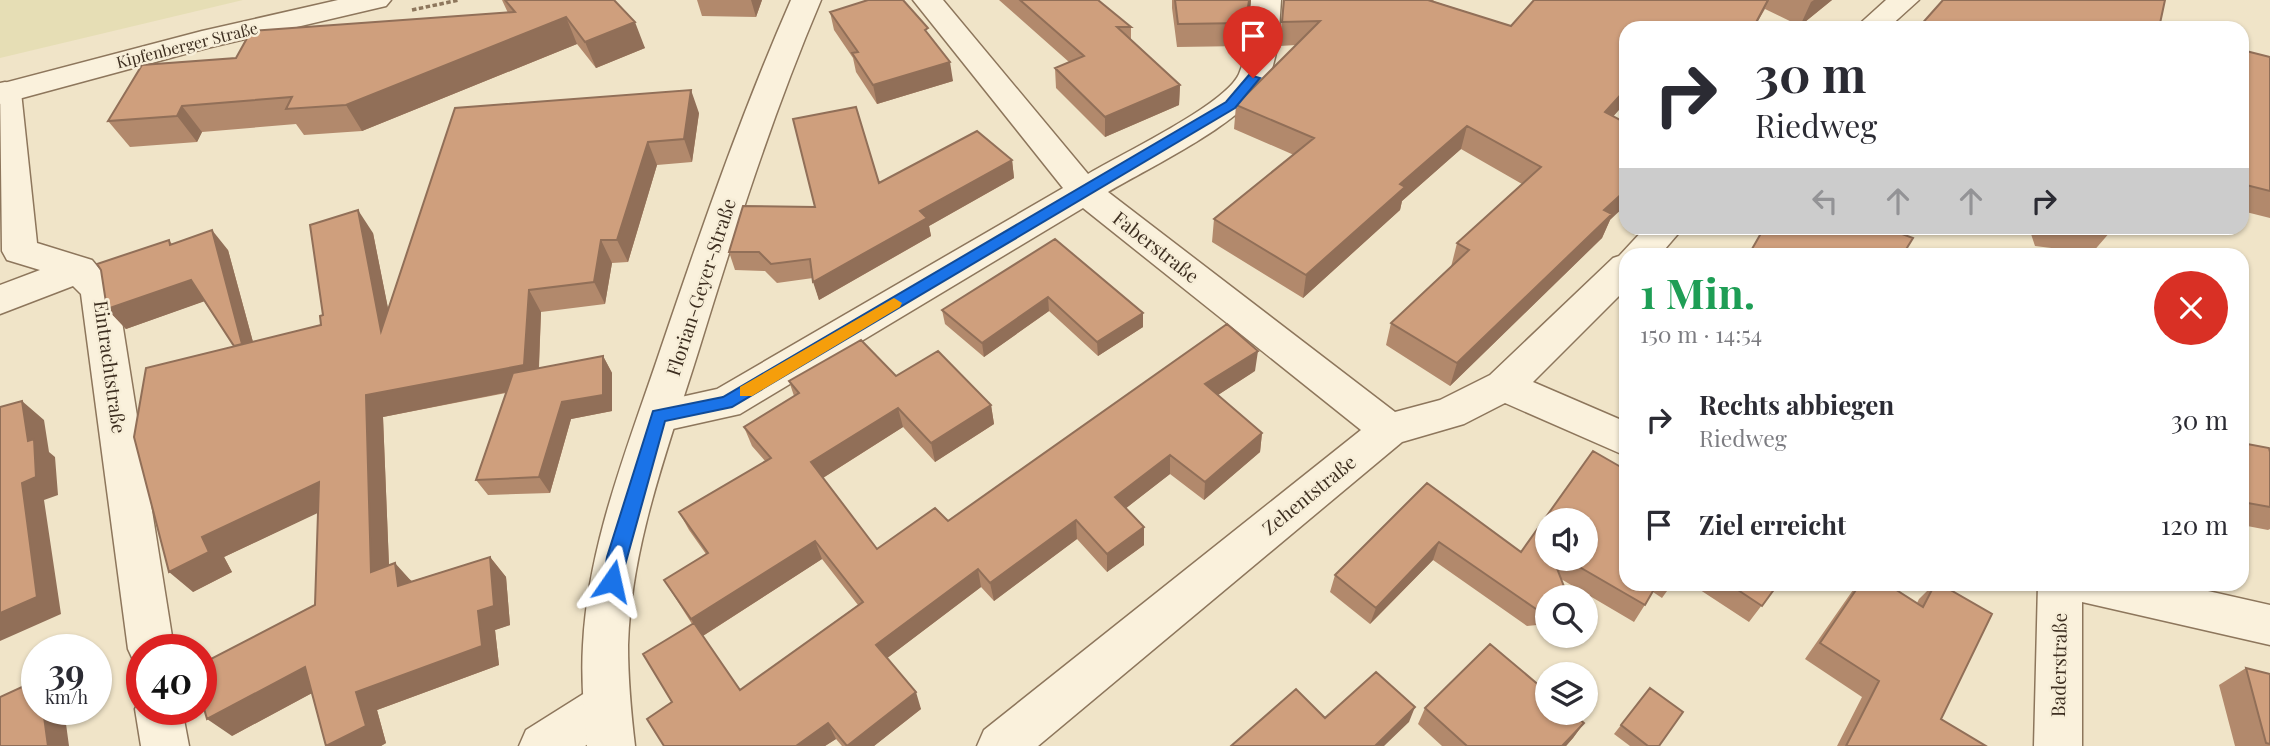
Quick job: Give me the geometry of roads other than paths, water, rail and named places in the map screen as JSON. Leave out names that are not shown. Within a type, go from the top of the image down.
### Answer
[{"type":"street","name":"Kipfenberger Straße","points":[[2,93],[202,40],[376,0]]},
{"type":"street","name":"Florian-Geyer-Straße","points":[[608,727],[605,629],[616,557],[659,416],[755,126],[806,0]]},
{"type":"street","name":"Faberstraße","points":[[928,0],[1084,191],[1389,430]]},
{"type":"street","points":[[659,416],[726,402],[1230,105],[1253,78],[1263,42],[1266,0]]},
{"type":"street","points":[[1878,21],[1904,0]]},
{"type":"street","points":[[2,93],[20,251],[79,269]]},
{"type":"street","points":[[1645,248],[1659,235]]},
{"type":"street","points":[[0,300],[79,269]]},
{"type":"street","name":"Eintrachtstraße","points":[[79,269],[99,290],[149,634]]},
{"type":"street","name":"Zehentstraße","points":[[1001,746],[1389,430],[1450,413],[1504,386],[1619,274]]},
{"type":"street","points":[[1504,386],[1619,437]]},
{"type":"street","name":"Baderstraße","points":[[2058,746],[2060,591]]},
{"type":"street","points":[[2117,591],[2270,625]]},
{"type":"street","points":[[162,725],[165,746]]},
{"type":"street","points":[[543,746],[608,727]]}]
